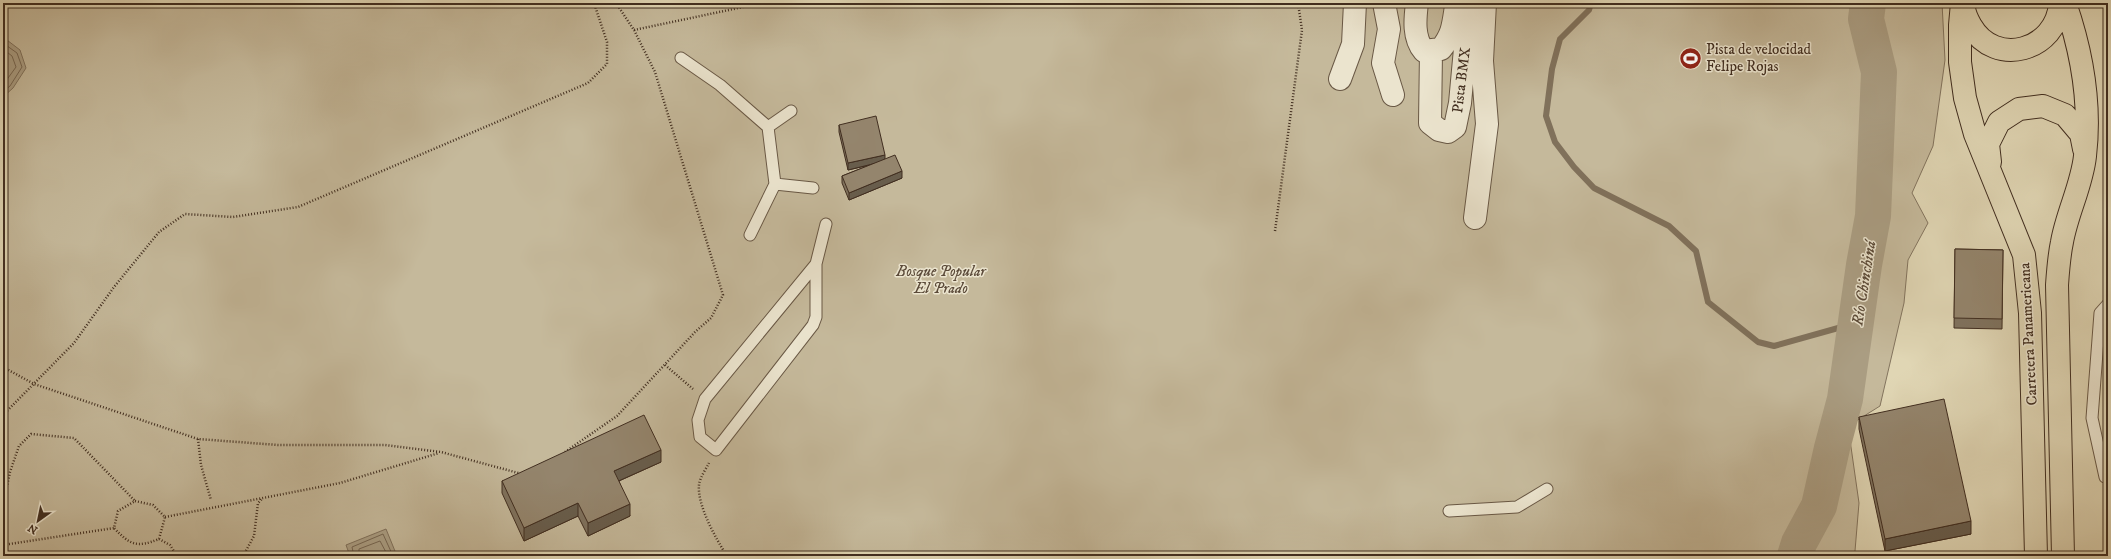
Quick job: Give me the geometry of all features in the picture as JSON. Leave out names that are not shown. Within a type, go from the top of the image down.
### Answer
[{"type":"highway","points":[[1963,3],[1964,13],[1976,35],[1998,49],[2023,50],[2045,38],[2059,17],[2060,3]]},
{"type":"highway","name":"Carretera Panamericana","points":[[1963,3],[1960,25],[1960,62],[1965,98],[1975,134],[2024,255],[2030,312],[2036,556]]},
{"type":"highway","name":"Carretera Panamericana","points":[[2064,556],[2057,285],[2062,242],[2085,158],[2087,124],[2085,90],[2078,50],[2065,3]]},
{"type":"highway","points":[[1990,168],[1988,144],[1998,122],[2019,108],[2043,106],[2065,115],[2081,134],[2085,158]]},
{"type":"street","points":[[1340,79],[1353,44],[1355,3]]},
{"type":"street","points":[[1384,3],[1389,29],[1383,63],[1393,95]]},
{"type":"street","points":[[1416,3],[1416,33],[1418,44],[1424,51],[1431,52]]},
{"type":"street","name":"Pista BMX","points":[[1456,3],[1453,30],[1441,49],[1431,52],[1430,123],[1439,130],[1448,132],[1454,127],[1460,103],[1467,27],[1466,3]]},
{"type":"street","name":"Pista BMX","points":[[1475,218],[1486,124],[1482,60],[1485,3]]},
{"type":"lane","points":[[681,58],[720,85],[768,127],[775,184],[750,235]]},
{"type":"lane","points":[[768,127],[792,112]]},
{"type":"lane","points":[[775,184],[813,188]]},
{"type":"lane","points":[[816,264],[705,399],[698,420],[700,437],[716,450],[813,325],[816,318],[816,264],[826,224]]},
{"type":"lane","points":[[2106,477],[2092,418],[2100,313],[2108,304]]},
{"type":"lane","points":[[1449,511],[1517,507],[1547,489]]},
{"type":"path","points":[[3,415],[74,343],[114,287],[159,232],[185,214],[233,217],[298,207],[588,84],[607,64],[607,42],[594,3]]},
{"type":"path","points":[[561,455],[617,416],[695,332],[711,318],[723,295],[655,72],[634,30],[616,3]]},
{"type":"path","points":[[634,30],[762,3]]},
{"type":"path","points":[[1275,230],[1302,30],[1298,3]]},
{"type":"path","points":[[665,365],[705,399]]},
{"type":"path","points":[[3,367],[34,384],[198,439],[278,445],[385,445],[441,452],[530,476]]},
{"type":"path","points":[[3,505],[18,446],[31,434],[74,438],[134,501],[153,505],[165,517]]},
{"type":"path","points":[[198,439],[201,465],[211,500]]},
{"type":"path","points":[[716,450],[700,480],[699,490],[706,518],[727,556]]},
{"type":"path","points":[[165,517],[340,483],[441,452]]},
{"type":"path","points":[[3,485],[8,484]]},
{"type":"path","points":[[243,556],[254,536],[258,503],[262,498]]},
{"type":"path","points":[[114,528],[118,511],[134,501]]},
{"type":"path","points":[[159,539],[165,517]]},
{"type":"path","points":[[114,528],[126,542],[143,545],[159,539],[170,545],[177,556]]},
{"type":"path","points":[[3,545],[114,528]]},
{"type":"green space","name":"Bosque Popular El Prado","points":[[3,3],[1942,3],[1945,60],[1933,146],[1912,193],[1928,223],[1908,260],[1904,303],[1880,406],[1848,426],[1859,503],[1855,551],[1849,556],[3,556]]},
{"type":"water","points":[[3,37],[20,50],[26,68],[13,88],[3,97]]},
{"type":"water","points":[[386,529],[397,556],[350,556],[346,545]]},
{"type":"building","points":[[876,116],[885,155],[848,163],[839,125]]},
{"type":"building","points":[[895,155],[902,171],[849,193],[842,176]]},
{"type":"building","points":[[1955,249],[2003,250],[2002,319],[1954,318]]},
{"type":"building","points":[[2105,390],[2108,390],[2108,407],[2104,407]]},
{"type":"building","points":[[1944,399],[1971,521],[1885,539],[1859,417]]},
{"type":"building","points":[[644,415],[661,450],[614,471],[630,504],[588,523],[578,503],[524,528],[502,481]]},
{"type":"building","points":[[1933,554],[1955,556],[1933,556]]},
{"type":"waterway","points":[[1591,3],[1589,10],[1560,39],[1552,69],[1546,116],[1555,142],[1574,167],[1594,188],[1669,226],[1696,251],[1708,302],[1758,342],[1774,346],[1856,323]]},
{"type":"waterway","name":"Río Chinchiná","points":[[1795,556],[1799,543],[1819,506],[1845,399],[1864,265],[1873,216],[1879,72],[1866,19],[1868,3]]},
{"type":"place","name":"Pista de velocidad Felipe Rojas","points":[[1691,58]]}]
